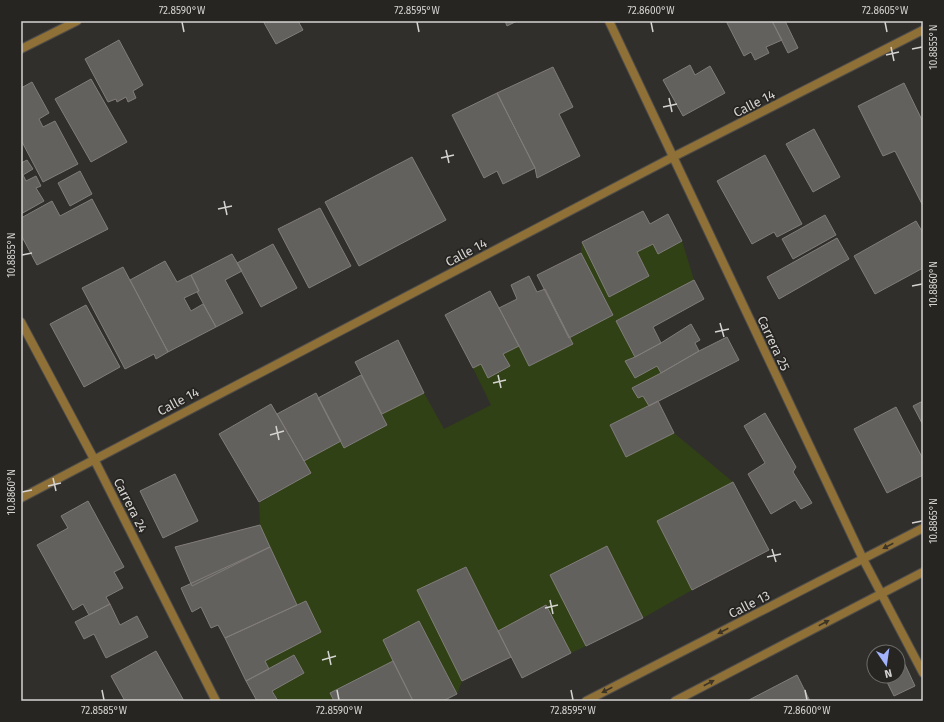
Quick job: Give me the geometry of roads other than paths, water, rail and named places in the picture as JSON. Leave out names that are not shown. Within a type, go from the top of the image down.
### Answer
[{"type":"street","points":[[21,49],[77,21]]},
{"type":"street","name":"Carrera 25","points":[[609,21],[862,559],[923,673]]},
{"type":"street","name":"Calle 14","points":[[21,498],[673,157],[923,30]]},
{"type":"street","name":"Carrera 24","points":[[21,322],[94,459],[216,701]]},
{"type":"street","name":"Calle 13","points":[[586,701],[923,528]]},
{"type":"street","points":[[675,701],[923,572]]}]
